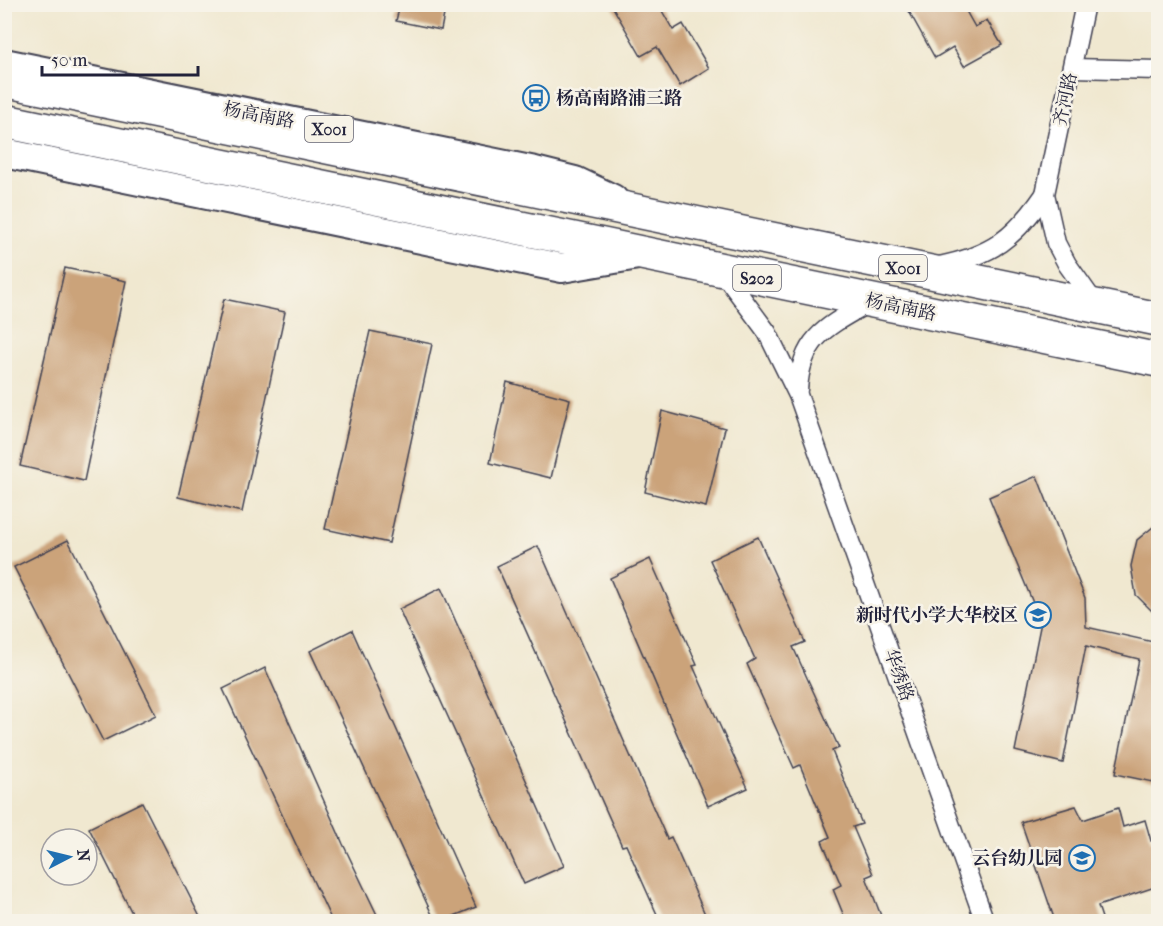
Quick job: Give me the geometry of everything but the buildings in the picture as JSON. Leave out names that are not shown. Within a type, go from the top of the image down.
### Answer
[{"type":"highway","name":"杨高南路","points":[[4,80],[1099,309],[1158,319]]},
{"type":"highway","name":"杨高南路","points":[[4,121],[1158,360]]},
{"type":"main road","name":"杨高南路","points":[[4,63],[535,171],[575,181],[648,215]]},
{"type":"main road","name":"杨高南路","points":[[4,153],[562,268],[643,254]]},
{"type":"street","name":"齐河路","points":[[918,271],[971,260],[994,249],[1010,237],[1030,216],[1045,194],[1085,4]]},
{"type":"street","points":[[1072,68],[1158,70]]},
{"type":"street","name":"齐河路","points":[[1045,194],[1056,243],[1067,264],[1099,309]]},
{"type":"street","name":"华绣路","points":[[721,270],[767,332],[798,395],[985,921]]},
{"type":"street","name":"华绣路","points":[[798,395],[799,368],[807,348],[824,329],[871,301]]},
{"type":"place","name":"杨高南路浦三路","points":[[536,98]]},
{"type":"place","name":"新时代小学大华校区","points":[[1038,615]]},
{"type":"place","name":"云台幼儿园","points":[[1082,858]]}]
